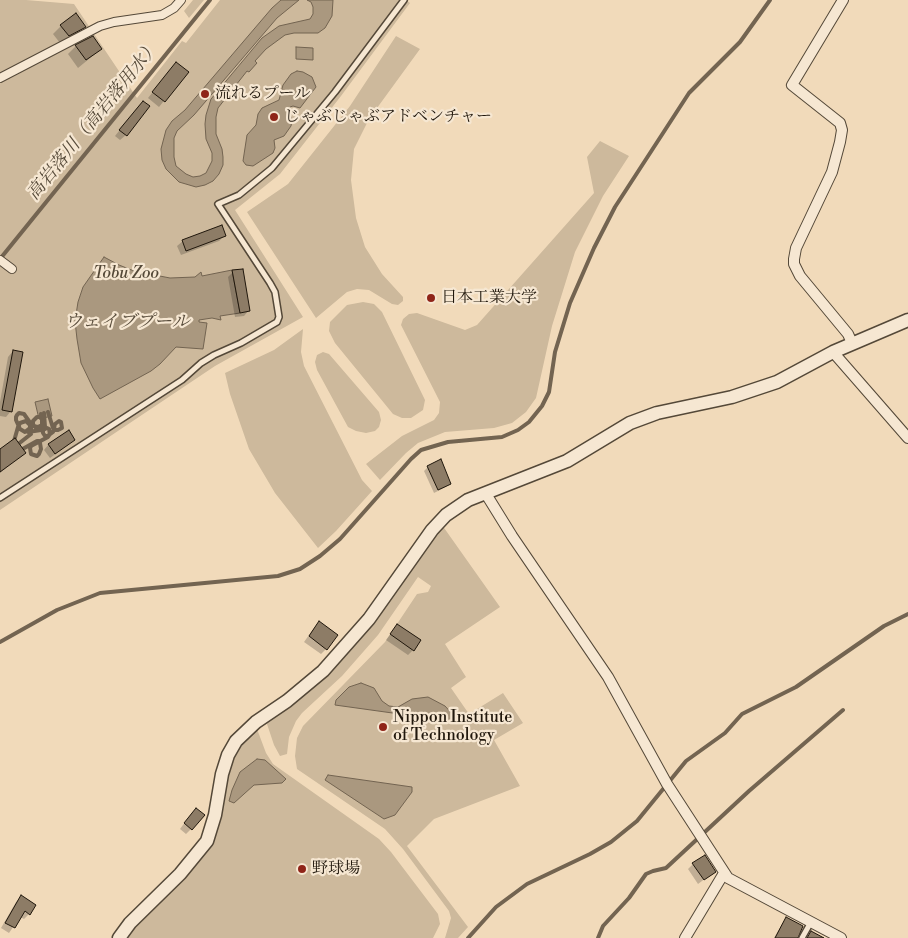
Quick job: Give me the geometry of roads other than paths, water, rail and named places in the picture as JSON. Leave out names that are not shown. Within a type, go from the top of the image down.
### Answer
[{"type":"street","points":[[0,78],[100,26],[114,22],[162,16],[174,8],[181,0]]},
{"type":"street","points":[[843,0],[793,80],[792,85],[840,123],[842,130],[832,172],[796,248],[794,264],[800,276],[848,334],[852,343]]},
{"type":"street","points":[[0,260],[12,269]]},
{"type":"street","points":[[119,938],[130,924],[180,874],[206,841],[216,815],[222,774],[228,755],[236,741],[256,722],[287,701],[323,671],[369,619],[432,530],[446,515],[468,500],[567,461],[630,423],[657,413],[732,397],[777,382],[852,343],[908,320]]},
{"type":"street","points":[[833,352],[908,438]]},
{"type":"street","points":[[486,494],[512,536],[608,677],[666,784],[724,873],[728,878],[841,938]]},
{"type":"street","points":[[685,938],[724,873]]},
{"type":"lane","points":[[0,498],[182,380],[201,363],[277,322],[279,317],[275,292],[218,204],[239,195],[272,168],[334,92],[404,0]]},
{"type":"lane","points":[[802,938],[811,922]]},
{"type":"water","name":"流れるプール","points":[[281,0],[299,0],[277,18],[194,115],[177,131],[174,138],[174,157],[176,166],[186,174],[193,177],[206,173],[212,161],[212,153],[206,139],[205,124],[211,99],[262,38],[279,26],[310,19],[313,14],[313,7],[311,2],[307,0],[333,0],[332,16],[325,28],[318,33],[285,35],[266,49],[255,61],[257,63],[249,72],[247,71],[218,108],[216,134],[223,157],[223,165],[219,174],[213,181],[196,187],[179,182],[166,169],[162,160],[161,149],[166,130]]},
{"type":"water","points":[[296,47],[313,48],[313,60],[296,59]]},
{"type":"water","name":"じゃぶじゃぶアドベンチャー","points":[[297,71],[312,77],[316,87],[300,108],[290,107],[291,126],[284,136],[274,140],[275,148],[273,153],[253,166],[246,165],[243,161],[247,135],[256,125],[258,114],[262,108],[279,100],[283,85],[291,74]]},
{"type":"water","name":"ウェイブプール","points":[[104,257],[134,271],[170,278],[195,277],[201,272],[202,276],[232,270],[240,313],[220,316],[221,320],[212,318],[199,320],[199,322],[207,323],[203,349],[176,347],[151,371],[100,399],[81,363],[75,321],[83,287]]},
{"type":"water","points":[[48,399],[52,416],[39,419],[35,402]]},
{"type":"water","points":[[361,683],[374,688],[382,701],[389,706],[398,707],[412,699],[428,697],[445,706],[455,717],[450,721],[335,705],[336,700],[349,687]]},
{"type":"water","points":[[257,759],[265,760],[286,779],[282,783],[254,785],[234,803],[229,801],[240,772]]},
{"type":"water","points":[[328,775],[412,787],[412,792],[395,815],[384,819],[325,780]]},
{"type":"waterway","name":"高岩落川（高岩落用水）","points":[[0,259],[210,0]]},
{"type":"waterway","points":[[0,642],[57,610],[100,593],[278,576],[300,569],[320,556],[340,539],[421,450],[448,442],[502,437],[518,430],[529,422],[542,406],[549,392],[555,352],[570,303],[594,248],[615,207],[689,93],[740,42],[770,0]]},
{"type":"waterway","points":[[19,451],[39,441],[40,443],[41,449],[37,456],[31,454],[30,448],[31,446],[48,437],[50,434],[49,429],[43,430],[45,436],[49,435],[53,432],[55,424],[59,421],[62,428],[58,430],[56,430],[53,428],[48,412]]},
{"type":"waterway","points":[[14,441],[18,427],[20,423],[26,421],[30,428],[25,432],[20,429],[16,420],[17,415],[19,413],[24,414],[33,426],[38,427],[42,425],[40,417],[33,421],[33,424],[35,427],[38,428],[43,425],[41,414]]},
{"type":"waterway","points":[[28,432],[41,430],[45,427],[44,413]]},
{"type":"waterway","points":[[17,445],[31,434],[31,427]]},
{"type":"waterway","points":[[468,938],[496,907],[527,884],[611,842],[637,821],[686,761],[725,733],[742,714],[796,687],[884,626],[908,614]]},
{"type":"waterway","points":[[598,938],[603,926],[629,898],[646,874],[666,868],[749,791],[843,710]]},
{"type":"place","name":"流れるプール","points":[[205,94]]},
{"type":"place","name":"じゃぶじゃぶアドベンチャー","points":[[274,117]]},
{"type":"place","name":"日本工業大学","points":[[431,298]]},
{"type":"place","name":"Nippon Institute of Technology","points":[[383,727]]},
{"type":"place","name":"野球場","points":[[302,869]]},
{"type":"park label","name":"Tobu Zoo","points":[[126,274]]}]
